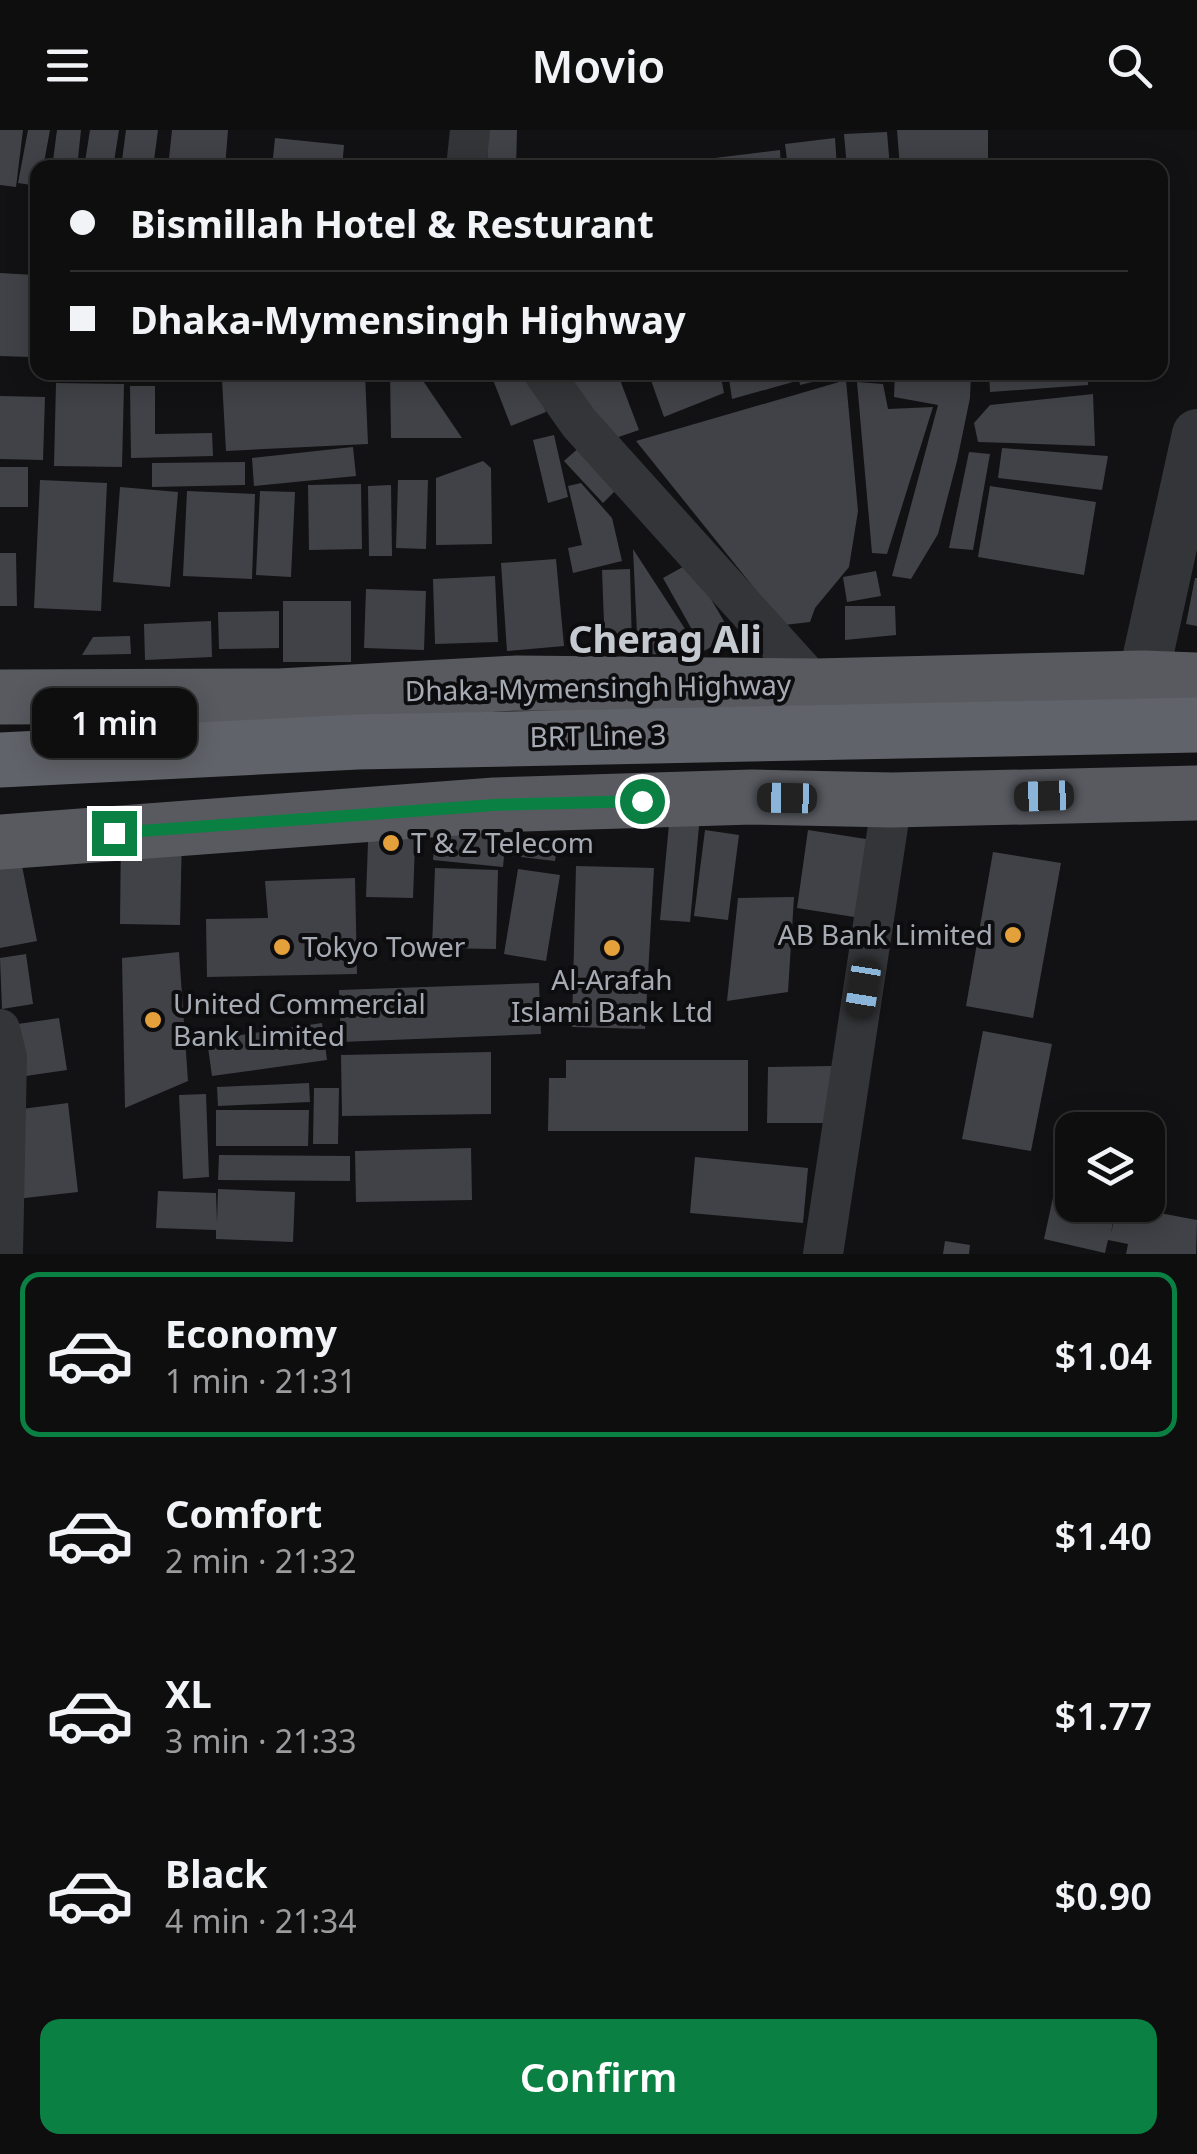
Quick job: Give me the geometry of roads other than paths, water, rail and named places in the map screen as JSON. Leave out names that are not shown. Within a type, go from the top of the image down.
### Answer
[{"type":"highway","name":"Dhaka-Mymensingh Highway","points":[[0,697],[280,696],[517,683],[816,686],[1197,680]]},
{"type":"highway","name":"BRT Line 3","points":[[0,760],[357,742],[1197,725]]},
{"type":"highway","points":[[0,842],[494,805],[752,797],[892,800],[1197,792]]},
{"type":"street","points":[[467,160],[470,130]]},
{"type":"street","points":[[549,380],[579,423],[816,686]]},
{"type":"street","points":[[1143,678],[1197,434]]},
{"type":"street","points":[[822,1254],[892,800]]},
{"type":"street","points":[[0,1029],[7,1056],[3,1254]]},
{"type":"place","name":"T & Z Telecom","points":[[391,843]]},
{"type":"place","name":"AB Bank Limited","points":[[1013,935]]},
{"type":"place","name":"Tokyo Tower","points":[[282,947]]},
{"type":"place","name":"Al-Arafah Islami Bank Ltd","points":[[612,948]]},
{"type":"place","name":"United Commercial Bank Limited","points":[[153,1020]]},
{"type":"district","name":"Cherag Ali","points":[[665,640]]}]
